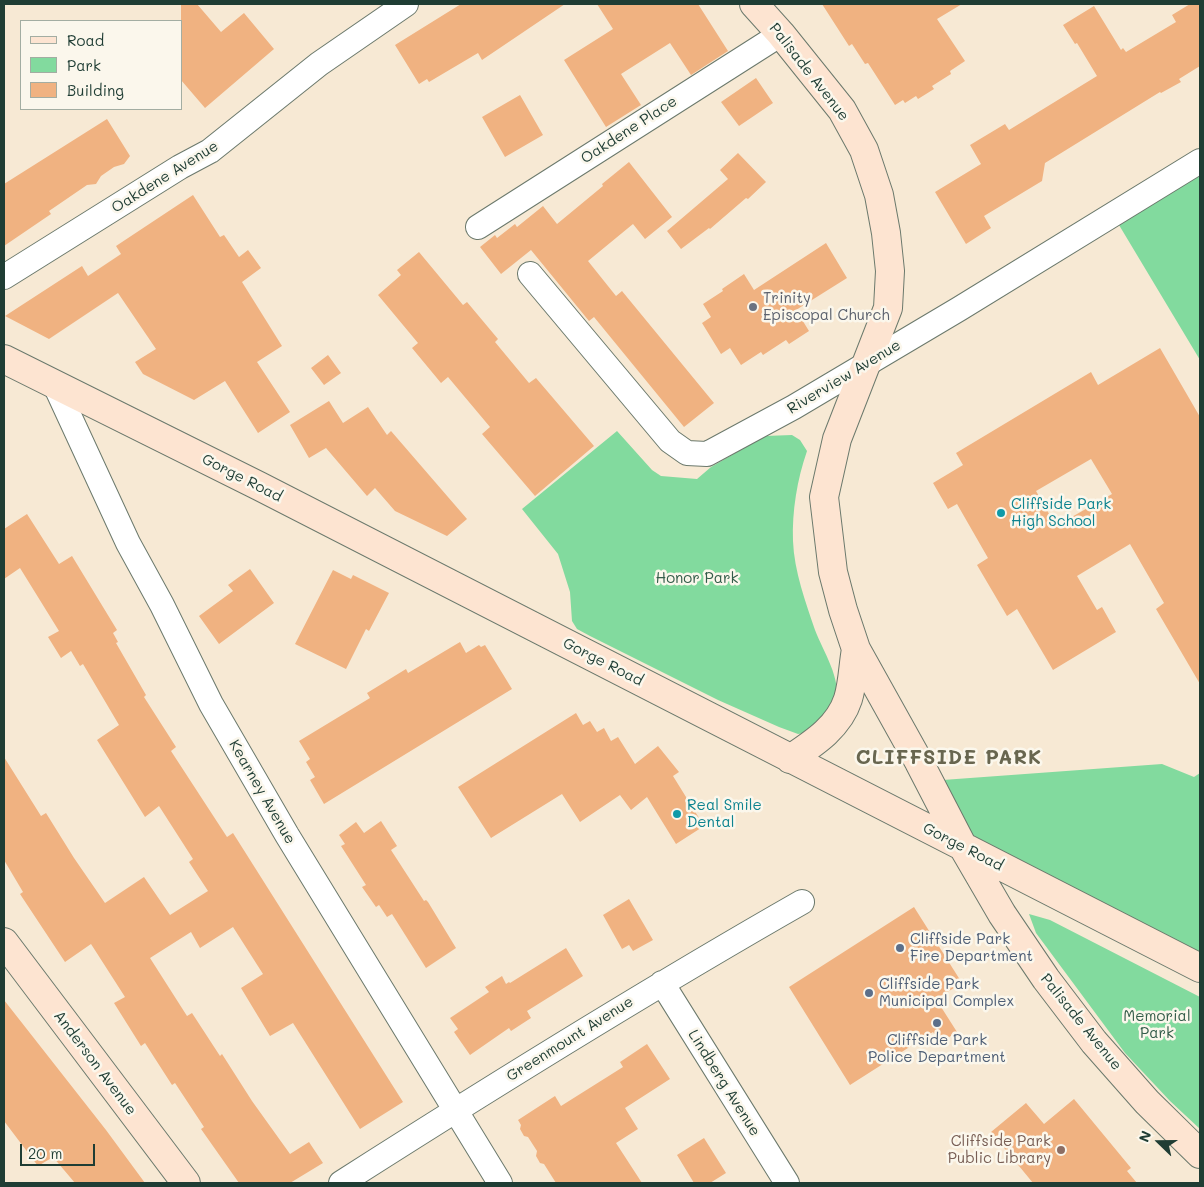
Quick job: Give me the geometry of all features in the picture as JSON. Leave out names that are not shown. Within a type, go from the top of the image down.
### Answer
[{"type":"main road","name":"Palisade Avenue","points":[[754,4],[781,34],[842,110],[864,150],[879,195],[890,271],[888,308],[837,439],[824,497],[833,572],[856,649],[919,762],[963,847],[1002,914],[1046,979],[1094,1042],[1147,1102],[1200,1154]]},
{"type":"main road","name":"Gorge Road","points":[[4,359],[259,486],[1200,968]]},
{"type":"main road","points":[[790,759],[834,726],[848,699],[856,649]]},
{"type":"main road","name":"Anderson Avenue","points":[[4,942],[186,1183]]},
{"type":"street","name":"Oakdene Avenue","points":[[4,277],[180,167],[210,151],[319,64],[406,4]]},
{"type":"street","name":"Oakdene Place","points":[[478,227],[781,34]]},
{"type":"street","name":"Riverview Avenue","points":[[530,274],[670,441],[687,452],[707,454],[794,407],[959,309],[1200,161]]},
{"type":"street","name":"Kearney Avenue","points":[[55,385],[128,543],[162,605],[211,704],[287,835],[500,1183]]},
{"type":"street","name":"Greenmount Avenue","points":[[341,1183],[662,982],[802,902]]},
{"type":"street","name":"Lindberg Avenue","points":[[662,982],[787,1183]]},
{"type":"green space","points":[[1200,161],[1200,360],[1113,215]]},
{"type":"green space","name":"Honor Park","points":[[617,431],[652,470],[661,476],[697,479],[711,467],[765,436],[792,435],[800,440],[807,451],[800,473],[794,507],[794,552],[804,598],[815,630],[831,665],[837,694],[835,706],[813,732],[798,734],[779,727],[718,700],[577,629],[572,621],[570,592],[558,554],[522,509]]},
{"type":"green space","points":[[1162,764],[1194,777],[1200,773],[1200,968],[963,847],[929,781]]},
{"type":"green space","name":"Memorial Park","points":[[1029,914],[1050,920],[1200,997],[1200,1129],[1170,1101],[1125,1053],[1036,933]]},
{"type":"building","points":[[181,4],[197,4],[221,32],[244,13],[274,49],[205,108],[182,81]]},
{"type":"building","points":[[461,4],[565,4],[482,60],[478,53],[429,82],[427,79],[419,84],[395,45]]},
{"type":"building","points":[[597,4],[698,4],[728,51],[691,75],[670,43],[621,74],[641,105],[606,127],[564,60],[613,29]]},
{"type":"building","points":[[822,4],[962,4],[937,19],[965,61],[950,71],[951,74],[932,86],[934,89],[918,99],[916,96],[905,103],[903,100],[895,105],[868,63],[865,64],[852,44],[849,46]]},
{"type":"building","points":[[1190,4],[1200,4],[1200,66],[1179,79],[1181,82],[1160,92],[1045,163],[1042,181],[984,216],[991,228],[966,244],[935,192],[981,164],[970,145],[1005,124],[1009,130],[1097,76],[1077,43],[1075,44],[1063,25],[1094,6],[1121,50],[1123,48],[1126,52],[1176,22],[1172,15]]},
{"type":"building","points":[[756,78],[773,103],[739,126],[721,102]]},
{"type":"building","points":[[520,95],[543,135],[505,157],[482,117]]},
{"type":"building","points":[[107,119],[130,156],[124,164],[114,167],[101,176],[96,184],[87,185],[49,211],[51,214],[4,246],[4,184]]},
{"type":"building","points":[[738,153],[766,182],[710,229],[681,249],[667,231],[728,179],[720,170]]},
{"type":"building","points":[[629,162],[672,217],[645,239],[633,224],[588,261],[616,296],[622,291],[714,403],[684,427],[594,317],[589,321],[531,250],[501,274],[480,247],[495,235],[497,238],[515,224],[517,227],[543,206],[557,224]]},
{"type":"building","points":[[193,195],[220,237],[224,235],[239,257],[248,250],[261,268],[242,282],[282,346],[257,362],[290,412],[258,433],[225,381],[194,400],[143,374],[135,362],[156,349],[118,293],[49,339],[5,316],[82,266],[88,276],[121,254],[116,246]]},
{"type":"building","name":"Trinity Episcopal Church","points":[[826,243],[847,278],[796,310],[809,331],[789,344],[786,340],[763,355],[761,352],[741,365],[730,348],[721,354],[702,323],[711,317],[703,304],[744,274],[754,290]]},
{"type":"building","points":[[419,252],[463,305],[467,302],[498,339],[495,342],[529,383],[536,378],[594,446],[535,496],[482,434],[490,427],[448,377],[441,383],[412,348],[418,343],[378,295],[401,275],[397,270]]},
{"type":"building","name":"Cliffside Park High School","points":[[1160,348],[1200,417],[1200,684],[1156,609],[1164,603],[1130,544],[1077,576],[1097,610],[1102,607],[1116,632],[1053,670],[1017,609],[1007,616],[977,565],[988,558],[957,504],[948,509],[933,483],[963,465],[956,453],[1091,372],[1098,385]],"holes":[[[1091,459],[1112,494],[1056,526],[1036,491]]]},
{"type":"building","points":[[328,355],[341,373],[324,385],[311,368]]},
{"type":"building","points":[[329,401],[343,423],[368,407],[387,435],[391,431],[467,519],[447,536],[395,511],[375,488],[367,496],[326,448],[309,458],[290,425]]},
{"type":"building","points":[[27,514],[59,564],[72,556],[117,630],[113,633],[118,642],[116,643],[146,695],[144,697],[176,747],[171,751],[227,837],[233,833],[403,1102],[360,1129],[293,1023],[270,1036],[241,988],[263,974],[233,927],[200,948],[191,932],[150,958],[187,1016],[192,1013],[220,1056],[222,1054],[252,1101],[290,1154],[309,1142],[323,1163],[290,1183],[239,1183],[201,1129],[204,1127],[175,1083],[172,1085],[145,1043],[141,1046],[114,1003],[125,997],[91,944],[65,962],[20,894],[23,892],[4,860],[4,757],[41,816],[46,813],[105,903],[144,877],[170,915],[208,891],[189,862],[193,859],[159,806],[145,817],[97,740],[119,725],[83,664],[80,666],[71,651],[61,658],[48,637],[59,631],[20,568],[4,579],[4,529]]},
{"type":"building","points":[[250,569],[274,603],[219,644],[199,616],[233,591],[228,585]]},
{"type":"building","points":[[333,570],[351,579],[353,575],[389,593],[369,631],[366,629],[346,669],[295,644]]},
{"type":"building","points":[[460,642],[466,653],[479,645],[481,647],[485,645],[512,689],[324,804],[310,780],[315,777],[306,762],[310,759],[299,741],[370,698],[367,693],[406,669],[408,673]]},
{"type":"building","points":[[576,713],[583,725],[590,721],[597,732],[604,728],[611,741],[618,737],[635,764],[658,746],[679,772],[673,776],[704,826],[676,844],[647,797],[631,810],[620,795],[580,822],[562,794],[491,838],[458,787]]},
{"type":"building","points":[[381,821],[397,846],[391,850],[424,901],[428,902],[456,948],[426,968],[392,914],[387,917],[379,905],[376,907],[362,887],[366,885],[341,846],[345,844],[339,835],[356,822],[364,833]]},
{"type":"building","points":[[629,899],[653,940],[633,951],[629,945],[622,949],[603,915]]},
{"type":"building","name":"Cliffside Park Municipal Complex","points":[[914,907],[962,983],[936,999],[957,1032],[940,1043],[933,1032],[850,1085],[789,987]]},
{"type":"building","points":[[566,948],[583,976],[527,1011],[531,1018],[511,1031],[509,1028],[470,1055],[454,1032],[458,1029],[450,1018],[489,992],[485,987],[502,976],[506,984],[510,983]]},
{"type":"building","points":[[4,1000],[145,1183],[75,1183],[53,1157],[38,1166],[4,1121]]},
{"type":"building","points":[[647,1044],[670,1079],[625,1108],[638,1129],[616,1143],[642,1183],[556,1183],[544,1164],[540,1163],[536,1156],[537,1151],[528,1137],[524,1136],[518,1120],[555,1096],[561,1106],[623,1067],[620,1062]]},
{"type":"building","name":"Cliffside Park Public Library","points":[[1074,1099],[1131,1168],[1127,1171],[1137,1183],[1033,1183],[991,1132],[1026,1103],[1044,1124]]},
{"type":"building","points":[[704,1138],[726,1173],[710,1183],[694,1183],[677,1155]]},
{"type":"place","name":"Trinity Episcopal Church","points":[[753,307]]},
{"type":"place","name":"Cliffside Park High School","points":[[1001,513]]},
{"type":"place","name":"Real Smile Dental","points":[[677,814]]},
{"type":"place","name":"Cliffside Park Fire Department","points":[[900,948]]},
{"type":"place","name":"Cliffside Park Municipal Complex","points":[[869,993]]},
{"type":"place","name":"Cliffside Park Police Department","points":[[937,1023]]},
{"type":"place","name":"Cliffside Park Public Library","points":[[1061,1150]]},
{"type":"district","name":"CLIFFSIDE PARK","points":[[949,758]]}]
